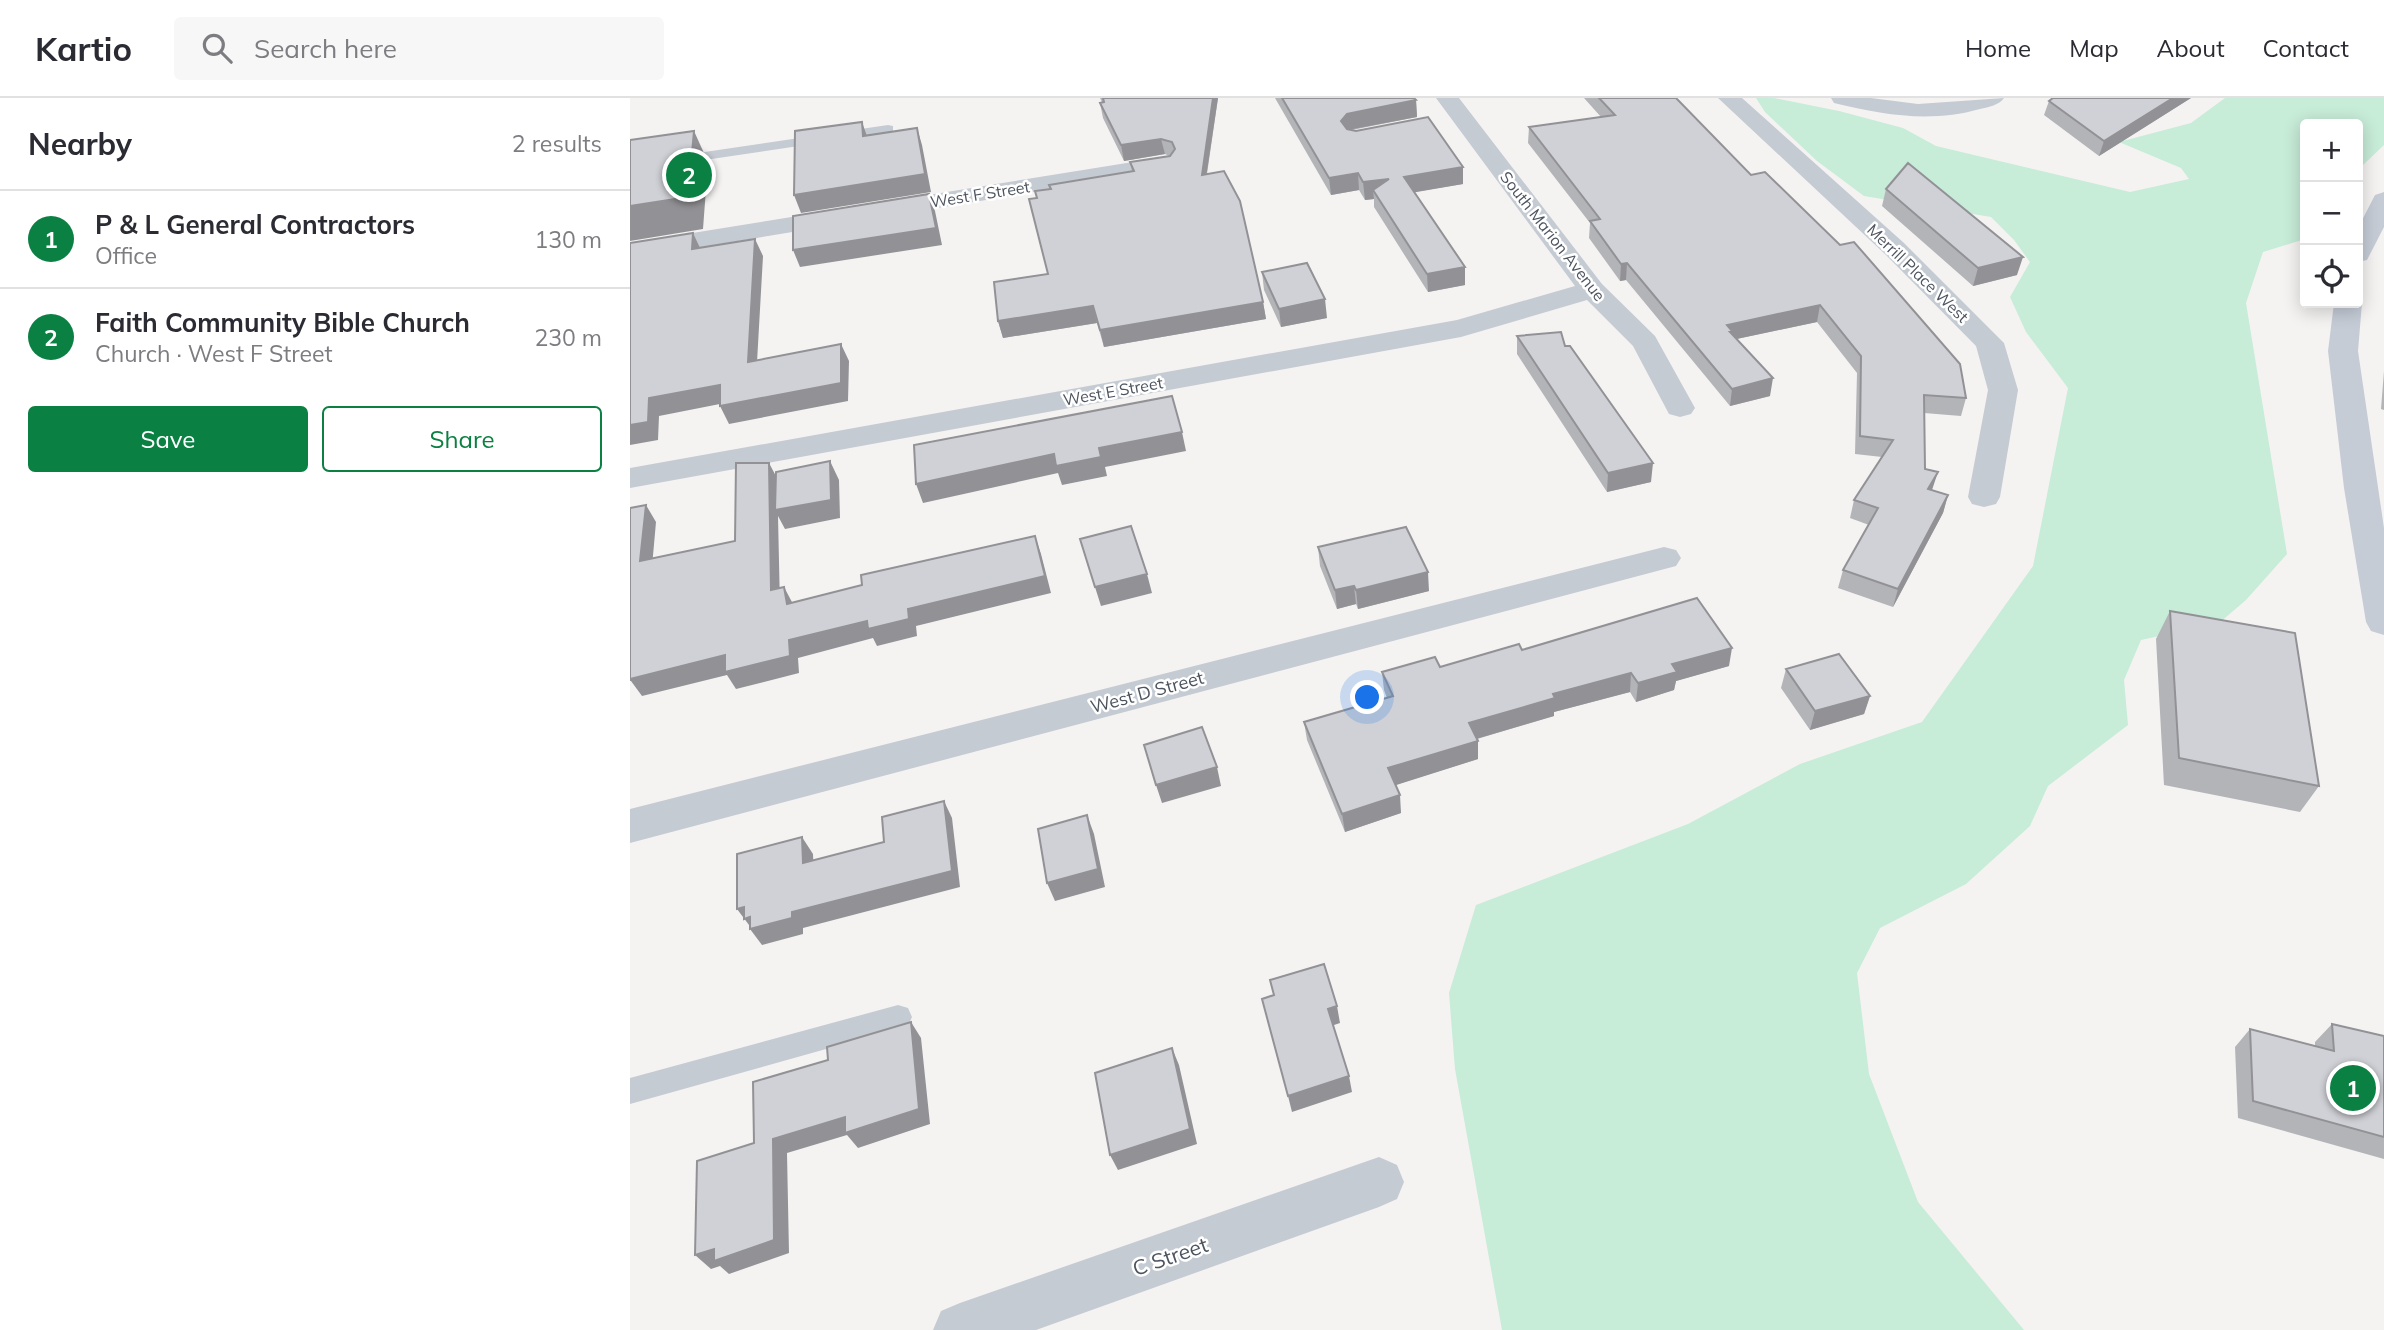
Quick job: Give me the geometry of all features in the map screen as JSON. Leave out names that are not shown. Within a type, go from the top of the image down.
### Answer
[{"type":"main road","points":[[2362,245],[2384,200]]},
{"type":"main road","points":[[2347,308],[2343,351],[2360,488],[2384,622]]},
{"type":"street","name":"Merrill Place West","points":[[1729,98],[1895,249],[1990,342],[2003,390],[1984,497]]},
{"type":"street","points":[[1842,98],[1906,112],[1959,110],[1993,98]]},
{"type":"street","points":[[1436,123],[1455,108]]},
{"type":"street","name":"South Marion Avenue","points":[[1455,108],[1592,290],[1645,342],[1680,408]]},
{"type":"street","name":"West F Street","points":[[630,251],[1164,164]]},
{"type":"street","name":"West E Street","points":[[630,478],[1461,328],[1592,290]]},
{"type":"street","name":"West D Street","points":[[630,826],[1664,558]]},
{"type":"street","name":"C Street","points":[[960,1330],[1379,1182]]},
{"type":"lane","points":[[630,167],[888,129]]},
{"type":"lane","points":[[630,1091],[898,1017]]},
{"type":"green space","points":[[1756,98],[1774,98],[1839,111],[1903,128],[1936,146],[2130,192],[2189,179],[2181,168],[2119,142],[2191,123],[2225,98],[2384,98],[2384,145],[2363,165],[2363,119],[2300,119],[2300,241],[2263,252],[2246,303],[2287,554],[2246,600],[2219,623],[2141,640],[2124,680],[2128,725],[2048,786],[2030,826],[1966,884],[1880,928],[1857,973],[1869,1074],[1918,1202],[2024,1330],[1502,1330],[1455,1069],[1449,993],[1476,905],[1688,824],[1800,764],[1922,722],[2033,566],[2068,388],[2026,332],[2010,297],[2030,262],[2014,240],[1991,217],[1864,196],[1817,161],[1765,112]]},
{"type":"building","points":[[1103,98],[1213,98],[1202,175],[1224,171],[1240,201],[1263,302],[1100,330],[1093,306],[998,321],[994,282],[1048,274],[1029,199],[1037,198],[1035,191],[1051,189],[1049,185],[1134,171],[1130,162],[1170,156],[1175,149],[1172,142],[1161,139],[1121,145],[1100,103],[1104,102]]},
{"type":"building","points":[[1282,98],[1414,98],[1416,100],[1347,114],[1341,121],[1347,129],[1356,131],[1428,117],[1463,167],[1404,177],[1465,267],[1427,274],[1373,190],[1389,179],[1363,182],[1358,173],[1329,178]]},
{"type":"building","points":[[1599,98],[1676,98],[1751,175],[1765,172],[1840,245],[1854,242],[1960,364],[1966,398],[1924,395],[1925,469],[1938,472],[1928,489],[1948,495],[1898,589],[1843,570],[1878,508],[1854,500],[1893,440],[1860,436],[1861,356],[1820,305],[1727,325],[1733,332],[1730,332],[1773,378],[1732,389],[1627,263],[1621,264],[1590,221],[1600,219],[1529,127],[1615,115]]},
{"type":"building","points":[[2053,98],[2173,98],[2104,141],[2049,101]]},
{"type":"building","points":[[862,122],[863,136],[917,128],[925,174],[794,195],[795,131]]},
{"type":"building","points":[[694,131],[688,197],[630,206],[630,140]]},
{"type":"building","points":[[1908,163],[2023,257],[1978,268],[1886,189]]},
{"type":"building","points":[[929,194],[936,228],[793,250],[793,216]]},
{"type":"building","points":[[693,233],[692,249],[755,239],[748,362],[841,344],[841,383],[720,406],[720,385],[649,398],[648,422],[630,425],[630,243]]},
{"type":"building","points":[[1307,263],[1325,299],[1279,309],[1262,272]]},
{"type":"building","points":[[1561,332],[1565,346],[1570,346],[1653,463],[1608,473],[1517,336]]},
{"type":"building","points":[[1172,396],[1182,432],[1099,448],[1101,457],[1056,466],[1054,454],[916,484],[914,445]]},
{"type":"building","points":[[830,461],[831,500],[775,510],[776,472]]},
{"type":"building","points":[[736,463],[769,463],[771,590],[784,587],[787,604],[862,585],[861,575],[1035,536],[1045,576],[908,609],[909,619],[868,629],[867,621],[789,640],[790,656],[725,672],[725,655],[630,679],[630,508],[646,505],[640,561],[735,541]]},
{"type":"building","points":[[1131,526],[1147,574],[1095,587],[1080,539]]},
{"type":"building","points":[[1406,527],[1428,572],[1356,590],[1354,586],[1335,590],[1318,547]]},
{"type":"building","points":[[1697,598],[1732,648],[1672,664],[1677,672],[1638,683],[1631,673],[1553,694],[1555,698],[1469,723],[1478,741],[1388,768],[1400,795],[1342,814],[1304,722],[1393,696],[1382,672],[1435,657],[1440,667],[1519,644],[1522,650]]},
{"type":"building","points":[[2170,611],[2295,633],[2319,786],[2179,758]]},
{"type":"building","points":[[1839,654],[1870,696],[1815,711],[1786,669]]},
{"type":"building","points":[[1202,727],[1217,767],[1156,785],[1144,745]]},
{"type":"building","points":[[944,801],[952,871],[792,912],[792,918],[750,929],[750,917],[744,919],[744,907],[737,909],[737,854],[802,837],[803,863],[884,842],[882,817]]},
{"type":"building","points":[[1087,815],[1098,869],[1047,883],[1038,829]]},
{"type":"building","points":[[1324,964],[1337,1006],[1328,1009],[1349,1076],[1288,1096],[1262,999],[1274,995],[1270,980]]},
{"type":"building","points":[[911,1022],[919,1109],[845,1133],[845,1117],[773,1139],[774,1240],[714,1261],[714,1249],[695,1255],[697,1161],[754,1143],[753,1082],[828,1060],[827,1047]]},
{"type":"building","points":[[2332,1024],[2384,1036],[2384,1137],[2253,1101],[2250,1029],[2334,1051]]},
{"type":"building","points":[[1172,1048],[1190,1129],[1110,1155],[1095,1073]]},
{"type":"place","name":"Faith Community Bible Church","points":[[689,175]]},
{"type":"place","name":"P & L General Contractors","points":[[2353,1088]]}]
